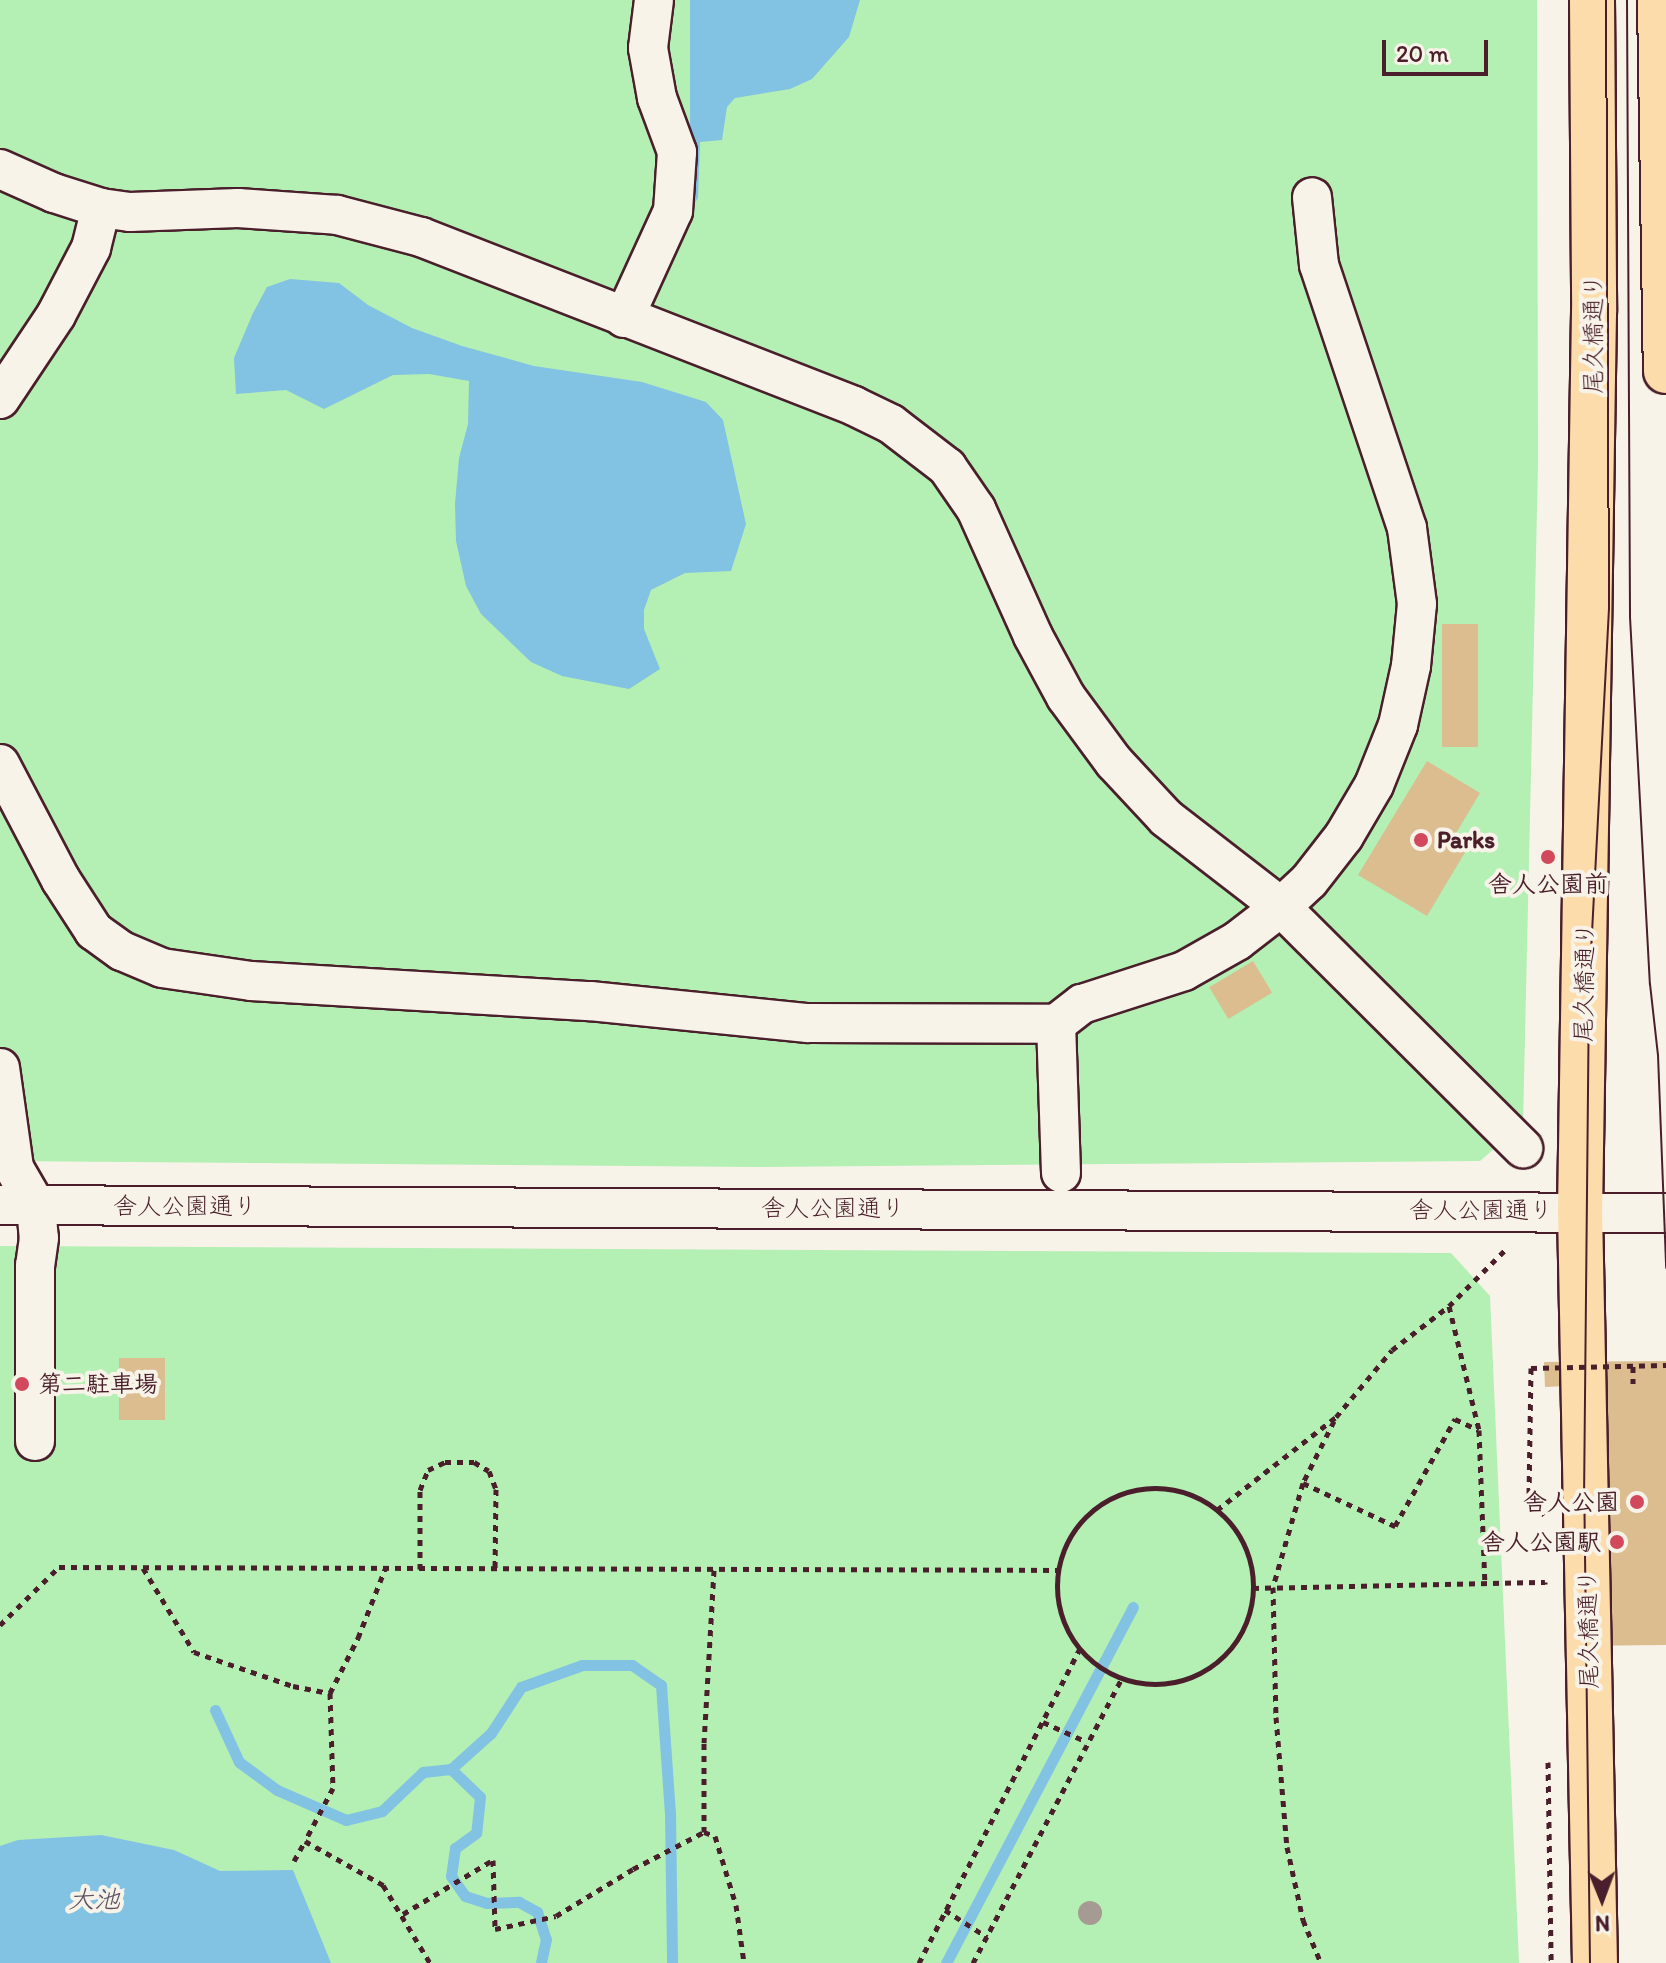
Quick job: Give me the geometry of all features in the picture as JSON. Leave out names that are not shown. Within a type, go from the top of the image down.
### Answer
[{"type":"main road","name":"尾久橋通り","points":[[1592,0],[1594,312],[1580,1211],[1595,1963]]},
{"type":"main road","points":[[1660,0],[1666,371]]},
{"type":"street","points":[[624,318],[673,211],[677,152],[657,98],[648,48],[654,0]]},
{"type":"street","points":[[0,169],[54,193],[101,208],[130,212],[238,208],[337,215],[421,237],[879,418],[947,467],[976,509],[1033,636],[1066,697],[1114,762],[1166,818],[1281,907],[1523,1148]]},
{"type":"street","points":[[0,764],[18,834],[94,931],[135,957],[162,968],[196,975],[590,1001],[808,1023],[1056,1024],[1082,1004],[1184,971],[1237,941],[1281,907],[1309,881],[1344,836],[1374,785],[1398,725],[1411,666],[1417,604],[1407,528],[1319,265],[1312,197]]},
{"type":"street","points":[[0,399],[56,315],[91,248],[101,208]]},
{"type":"street","points":[[1056,1024],[1061,1173]]},
{"type":"street","points":[[0,1068],[18,1206],[39,1238],[35,1265],[35,1441]]},
{"type":"street","name":"舎人公園通り","points":[[18,1206],[1666,1213]]},
{"type":"path","points":[[1217,1510],[1336,1417],[1392,1350],[1449,1306],[1506,1248]]},
{"type":"path","points":[[1449,1306],[1479,1430],[1485,1583]]},
{"type":"path","points":[[1544,1515],[1529,1495],[1531,1368],[1666,1365]]},
{"type":"path","points":[[1633,1366],[1633,1384]]},
{"type":"path","points":[[1321,1963],[1303,1920],[1287,1847],[1276,1717],[1273,1587],[1303,1483],[1336,1417]]},
{"type":"path","points":[[1303,1483],[1395,1526],[1455,1419],[1479,1430]]},
{"type":"path","points":[[420,1569],[420,1490],[428,1470],[445,1462],[474,1462],[489,1471],[496,1489],[495,1569]]},
{"type":"path","points":[[1161,1488],[1200,1499],[1217,1510],[1244,1545],[1253,1588],[1251,1607],[1235,1643],[1206,1669],[1169,1683],[1147,1684],[1122,1678],[1095,1663],[1080,1649],[1060,1612],[1057,1570],[1072,1532],[1093,1510],[1120,1494],[1161,1488]]},
{"type":"path","points":[[0,1625],[59,1567],[1057,1570]]},
{"type":"path","points":[[143,1568],[194,1652],[293,1686],[330,1693]]},
{"type":"path","points":[[294,1861],[333,1788],[330,1693],[358,1638],[385,1569]]},
{"type":"path","points":[[704,1832],[704,1743],[714,1570]]},
{"type":"path","points":[[1253,1588],[1545,1582],[1545,1597]]},
{"type":"path","points":[[919,1963],[1080,1649]]},
{"type":"path","points":[[973,1963],[1122,1678]]},
{"type":"path","points":[[1043,1722],[1087,1742]]},
{"type":"path","points":[[1548,1756],[1551,1963]]},
{"type":"path","points":[[403,1914],[493,1860],[495,1929],[556,1916],[633,1869],[704,1832],[715,1836],[732,1891],[744,1963]]},
{"type":"path","points":[[305,1841],[383,1885],[430,1963]]},
{"type":"path","points":[[945,1910],[987,1937]]},
{"type":"green space","points":[[0,0],[1537,0],[1538,464],[1523,1124],[1480,1161],[758,1167],[0,1161]]},
{"type":"green space","points":[[0,1246],[1451,1253],[1490,1296],[1519,1963],[0,1963]]},
{"type":"water","points":[[690,0],[860,0],[849,37],[812,79],[790,89],[735,98],[727,107],[722,140],[700,142],[698,198],[690,210]]},
{"type":"water","points":[[290,279],[339,283],[368,305],[412,328],[462,346],[534,366],[642,382],[706,402],[723,420],[746,524],[731,571],[685,573],[651,590],[644,610],[644,629],[660,669],[629,689],[562,676],[531,662],[481,614],[466,586],[456,541],[455,504],[459,458],[468,424],[469,381],[429,374],[393,375],[324,409],[286,390],[236,394],[234,358],[253,313],[267,287]]},
{"type":"water","name":"大池","points":[[101,1835],[174,1850],[220,1871],[293,1870],[331,1963],[0,1963],[0,1846],[18,1840]]},
{"type":"building","points":[[1442,624],[1478,624],[1478,747],[1442,747]]},
{"type":"building","name":"Parks","points":[[1427,761],[1480,793],[1455,835],[1470,844],[1427,916],[1358,875]]},
{"type":"building","points":[[1253,961],[1272,993],[1228,1019],[1209,987]]},
{"type":"building","points":[[119,1358],[165,1358],[165,1420],[119,1420]]},
{"type":"building","name":"舎人公園駅","points":[[1666,1361],[1666,1645],[1569,1646],[1567,1386],[1545,1387],[1544,1362]]},
{"type":"waterway","points":[[946,1963],[1133,1607]]},
{"type":"waterway","points":[[451,1769],[491,1733],[521,1687],[582,1665],[632,1665],[661,1685],[670,1813],[672,1963]]},
{"type":"waterway","points":[[215,1710],[239,1762],[277,1790],[346,1820],[382,1811],[423,1772],[451,1769],[480,1797],[476,1833],[455,1848],[451,1876],[465,1896],[486,1903],[519,1902],[537,1912],[546,1939],[541,1963]]},
{"type":"tram line","points":[[1590,1963],[1584,1500],[1589,990],[1609,608],[1606,0]]},
{"type":"tram line","points":[[1627,0],[1630,617],[1650,984],[1658,1055],[1666,1268]]},
{"type":"place","name":"Parks","points":[[1421,840]]},
{"type":"place","name":"舎人公園前","points":[[1548,857]]},
{"type":"place","name":"第二駐車場","points":[[22,1384]]},
{"type":"place","name":"舎人公園","points":[[1637,1502]]},
{"type":"place","name":"舎人公園駅","points":[[1617,1542]]}]
